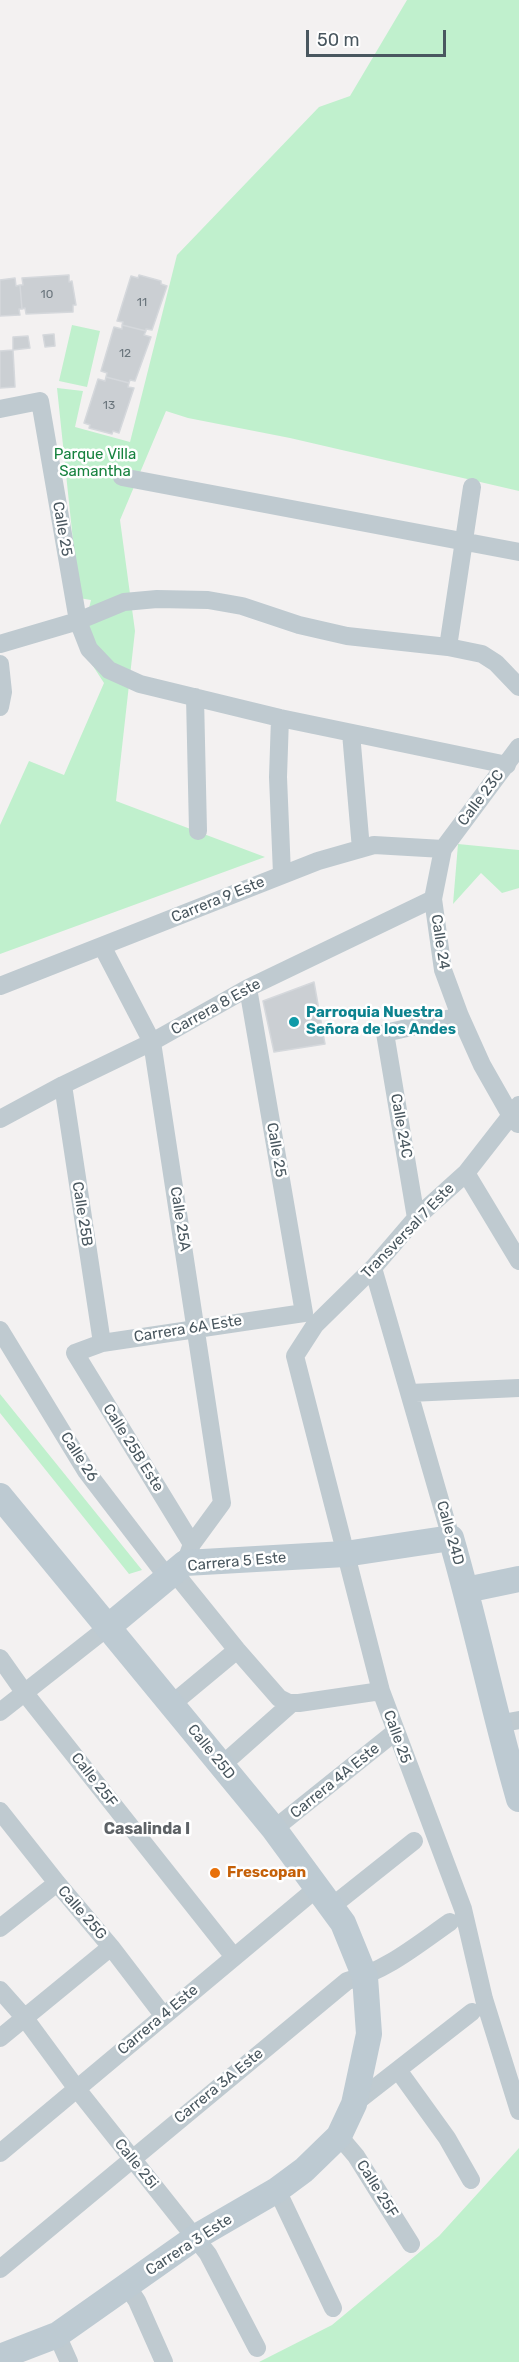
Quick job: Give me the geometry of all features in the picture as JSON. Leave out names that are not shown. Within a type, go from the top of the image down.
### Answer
[{"type":"main road","name":"Calle 25D","points":[[0,1496],[274,1829],[343,1923],[365,1977],[369,2034]]},
{"type":"main road","name":"Carrera 5 Este","points":[[108,1627],[180,1564],[345,1554],[451,1538]]},
{"type":"main road","name":"Calle 24D","points":[[451,1538],[508,1722],[519,1799]]},
{"type":"main road","points":[[466,1590],[519,1580]]},
{"type":"main road","name":"Carrera 3 Este","points":[[0,2357],[57,2336],[196,2237],[277,2190],[304,2170],[339,2136],[354,2104],[369,2034]]},
{"type":"street","name":"Calle 25","points":[[0,410],[40,401],[78,621],[89,649],[109,670],[140,684],[280,718],[507,765]]},
{"type":"street","points":[[122,477],[519,552]]},
{"type":"street","points":[[448,647],[472,487]]},
{"type":"street","points":[[0,644],[78,621],[124,602],[157,599],[208,600],[242,606],[299,625],[347,636],[448,647],[483,654],[496,663],[519,687]]},
{"type":"street","points":[[0,664],[3,692],[0,707]]},
{"type":"street","points":[[195,697],[198,831]]},
{"type":"street","points":[[280,718],[278,777],[282,874]]},
{"type":"street","points":[[351,733],[361,849]]},
{"type":"street","name":"Calle 23C","points":[[442,849],[519,747]]},
{"type":"street","name":"Carrera 9 Este","points":[[0,986],[318,861],[374,845],[442,849]]},
{"type":"street","name":"Calle 24","points":[[442,849],[433,899],[443,970],[482,1065],[516,1115]]},
{"type":"street","name":"Carrera 8 Este","points":[[0,1119],[63,1085],[152,1042],[248,988],[433,899]]},
{"type":"street","name":"Calle 25A","points":[[102,946],[152,1042],[222,1503],[180,1564]]},
{"type":"street","name":"Calle 25","points":[[248,988],[309,1319]]},
{"type":"street","name":"Calle 24C","points":[[416,1218],[385,1033],[460,1016]]},
{"type":"street","name":"Calle 25B","points":[[63,1085],[102,1343]]},
{"type":"street","name":"Transversal 7 Este","points":[[295,1356],[309,1319],[373,1268],[416,1218],[466,1173],[516,1115]]},
{"type":"street","points":[[466,1173],[519,1262]]},
{"type":"street","name":"Calle 24D","points":[[373,1268],[411,1393],[451,1538]]},
{"type":"street","name":"Carrera 6A Este","points":[[75,1353],[102,1343],[197,1327],[309,1319]]},
{"type":"street","name":"Calle 26","points":[[0,1330],[86,1471],[180,1564]]},
{"type":"street","name":"Calle 25B Este","points":[[75,1353],[180,1564],[237,1650],[286,1700]]},
{"type":"street","name":"Calle 25","points":[[295,1356],[381,1691],[463,1909],[484,1999],[519,2112]]},
{"type":"street","points":[[411,1393],[519,1388]]},
{"type":"street","name":"Carrera 5 Este","points":[[0,1712],[108,1627]]},
{"type":"street","points":[[172,1704],[237,1650]]},
{"type":"street","name":"Calle 25F","points":[[0,1658],[24,1692],[234,1957]]},
{"type":"street","points":[[222,1765],[286,1700],[381,1691]]},
{"type":"street","name":"Carrera 4A Este","points":[[274,1829],[395,1732]]},
{"type":"street","name":"Calle 25G","points":[[1,1815],[111,1947],[163,2015]]},
{"type":"street","name":"Carrera 4 Este","points":[[0,2153],[234,1957],[414,1841]]},
{"type":"street","points":[[0,1928],[57,1883]]},
{"type":"street","name":"Carrera 3A Este","points":[[0,2269],[347,1981],[365,1977],[388,1965],[450,1922]]},
{"type":"street","points":[[0,2038],[111,1947]]},
{"type":"street","name":"Calle 25i","points":[[0,1990],[24,2017],[77,2089],[196,2237],[208,2254],[257,2348]]},
{"type":"street","name":"Carrera 3 Este","points":[[354,2104],[472,2012]]},
{"type":"street","points":[[398,2070],[447,2139],[471,2180]]},
{"type":"street","name":"Calle 25F","points":[[339,2136],[356,2156],[411,2244]]},
{"type":"street","points":[[277,2190],[333,2308]]},
{"type":"street","points":[[127,2286],[137,2301],[164,2362]]},
{"type":"street","points":[[57,2336],[69,2362]]},
{"type":"green space","name":"Parque Villa Samantha","points":[[407,0],[519,0],[519,491],[290,438],[188,418],[166,411],[120,520],[135,631],[116,801],[265,857],[0,954],[0,825],[29,761],[64,775],[104,683],[80,646],[91,600],[79,598],[57,388],[83,391],[75,427],[130,442],[177,255],[319,107],[350,96]]},
{"type":"green space","points":[[72,325],[100,331],[87,387],[59,381]]},
{"type":"green space","points":[[458,844],[519,850],[519,888],[502,893],[481,873],[453,904]]},
{"type":"green space","points":[[0,1394],[142,1570],[129,1574],[0,1413]]},
{"type":"green space","points":[[519,2148],[519,2362],[259,2362],[332,2325],[439,2236]]},
{"type":"building","points":[[69,275],[76,305],[73,305],[73,312],[26,314],[25,308],[22,309],[20,285],[23,285],[22,278]]},
{"type":"building","points":[[139,275],[161,281],[161,284],[167,286],[152,330],[146,329],[146,331],[122,325],[123,322],[117,321],[131,276],[138,278]]},
{"type":"building","points":[[15,278],[16,286],[20,285],[22,309],[19,309],[20,315],[0,316],[0,280]]},
{"type":"building","points":[[122,325],[146,331],[144,335],[151,337],[135,381],[130,380],[129,383],[106,377],[107,373],[101,371],[114,327],[122,329]]},
{"type":"building","points":[[54,334],[55,346],[45,347],[43,335]]},
{"type":"building","points":[[28,336],[30,348],[13,350],[13,337]]},
{"type":"building","points":[[13,350],[15,387],[0,388],[0,351]]},
{"type":"building","points":[[106,377],[129,383],[128,387],[134,388],[119,433],[113,431],[112,434],[89,428],[90,425],[84,423],[98,379],[105,381]]},
{"type":"building","name":"Parroquia Nuestra Señora de los Andes","points":[[314,982],[325,1044],[274,1052],[263,1001]]},
{"type":"place","name":"Parroquia Nuestra Señora de los Andes","points":[[294,1022]]},
{"type":"place","name":"Frescopan","points":[[215,1873]]},
{"type":"district","name":"Casalinda I","points":[[147,1829]]}]
